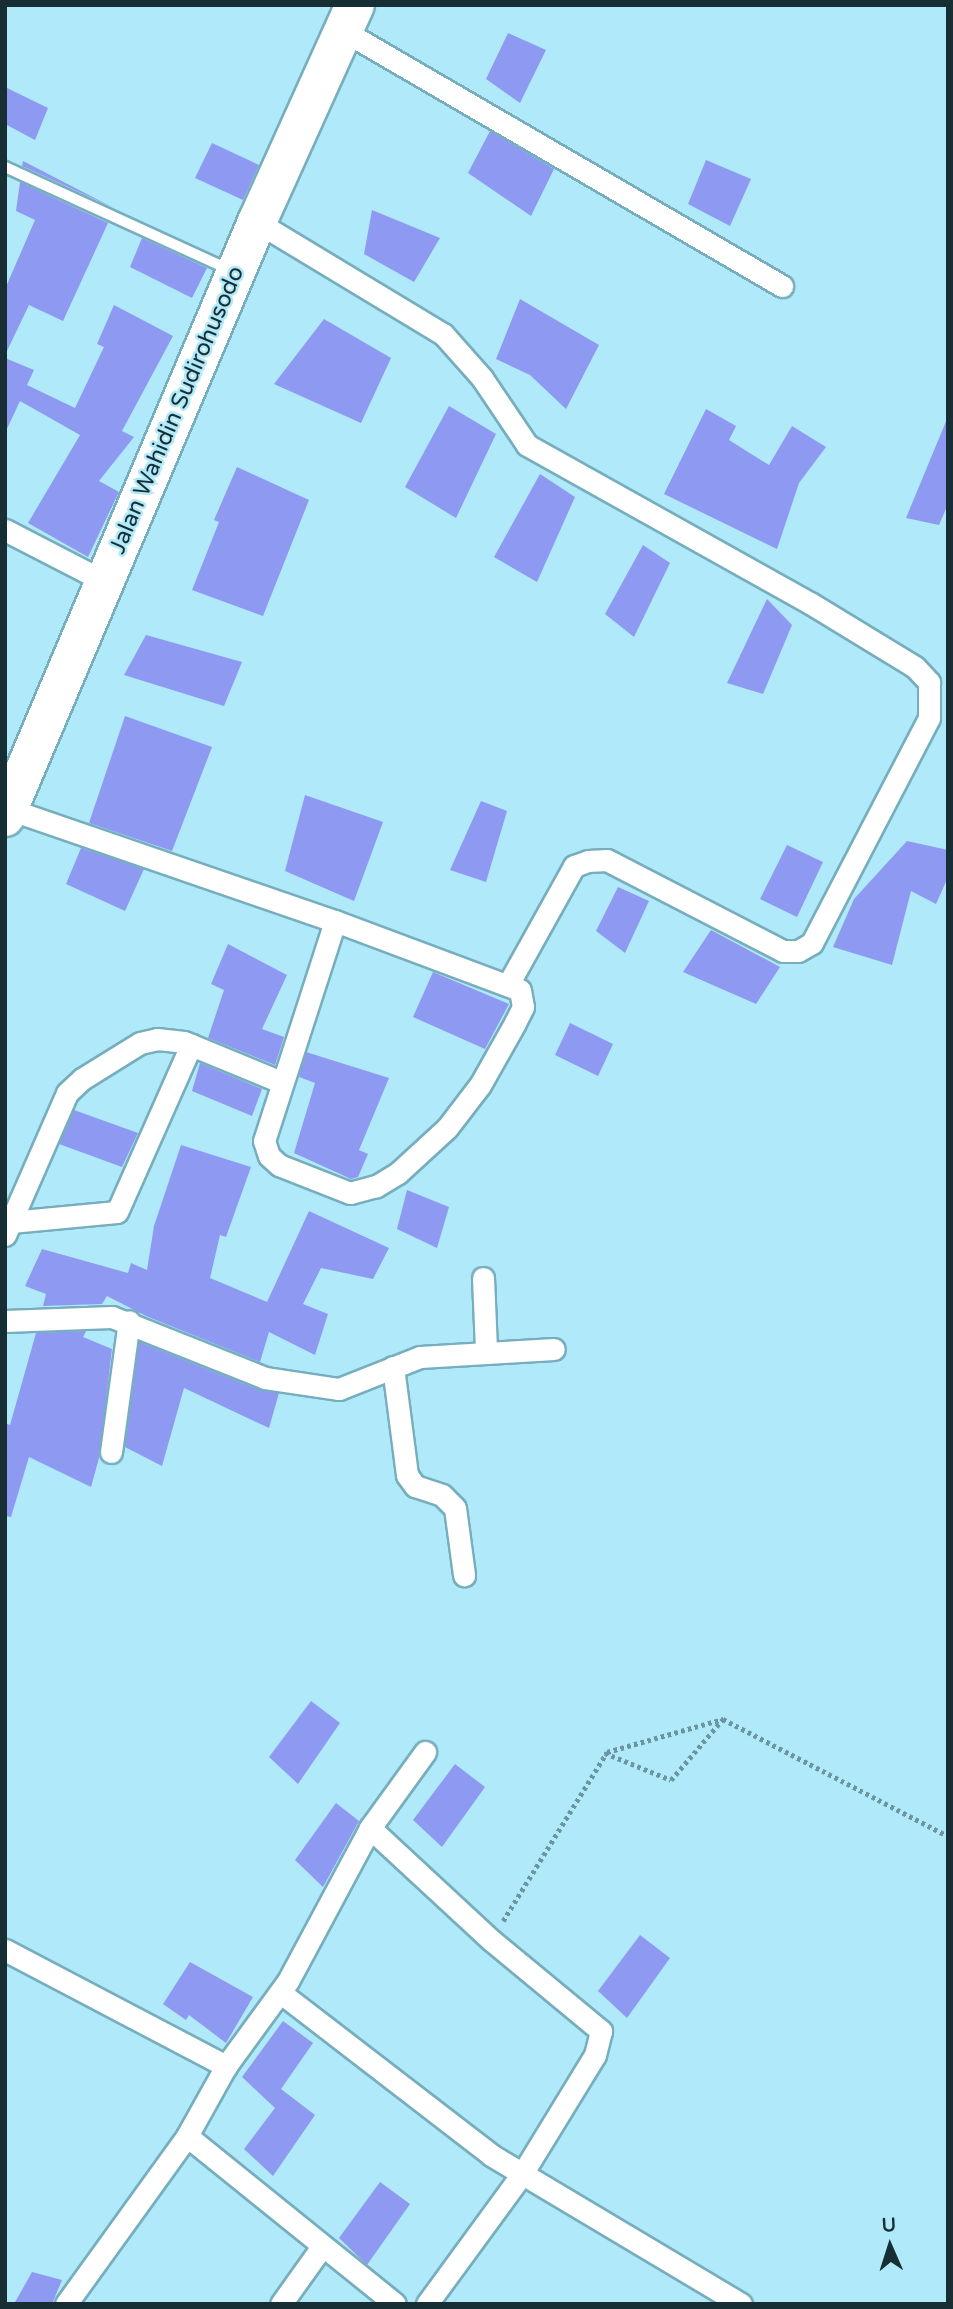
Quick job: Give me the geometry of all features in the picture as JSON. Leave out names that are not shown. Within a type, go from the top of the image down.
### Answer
[{"type":"highway","name":"Jalan Wahidin Sudirohusodo","points":[[10,795],[257,222],[350,18]]},
{"type":"street","points":[[350,18],[782,286]]},
{"type":"street","points":[[257,222],[443,334],[482,378],[527,445],[810,603],[915,667],[929,682],[933,701],[929,718],[812,943],[798,951],[783,951],[607,860],[588,861],[574,866],[509,984]]},
{"type":"street","points":[[5,530],[104,581]]},
{"type":"street","points":[[10,795],[520,990],[523,1007],[480,1085],[421,1153],[376,1186],[350,1193],[328,1188],[269,1156],[264,1141],[335,921]]},
{"type":"street","points":[[8,1228],[74,1085],[140,1043],[165,1039],[191,1045],[281,1082]]},
{"type":"street","points":[[8,1228],[117,1212],[191,1045]]},
{"type":"street","points":[[482,1278],[486,1350]]},
{"type":"street","points":[[5,1321],[99,1316],[129,1321],[265,1378],[309,1387],[340,1389],[420,1357],[486,1350],[554,1349]]},
{"type":"street","points":[[111,1452],[129,1321]]},
{"type":"street","points":[[393,1367],[407,1475],[415,1486],[442,1495],[455,1508],[464,1575]]},
{"type":"street","points":[[66,2304],[187,2136],[226,2066],[281,1993],[370,1828],[425,1752]]},
{"type":"street","points":[[370,1828],[491,1940],[595,2026],[602,2037],[522,2174],[427,2304]]},
{"type":"street","points":[[5,1950],[226,2066]]},
{"type":"street","points":[[281,1993],[430,2110],[522,2174],[741,2304]]},
{"type":"street","points":[[187,2136],[321,2248],[395,2304]]},
{"type":"street","points":[[281,2304],[321,2248]]},
{"type":"lane","points":[[5,167],[236,273]]},
{"type":"path","points":[[605,1754],[671,1780],[723,1719]]},
{"type":"path","points":[[491,1940],[605,1754],[723,1719],[948,1836]]},
{"type":"building","points":[[508,33],[546,50],[520,103],[486,79]]},
{"type":"building","points":[[5,87],[48,108],[35,140],[5,124]]},
{"type":"building","points":[[490,131],[554,169],[531,216],[468,173]]},
{"type":"building","points":[[212,143],[259,165],[243,200],[195,178]]},
{"type":"building","points":[[706,160],[751,179],[730,226],[688,204]]},
{"type":"building","points":[[23,161],[112,207],[22,166]]},
{"type":"building","points":[[20,182],[108,223],[63,321],[29,305],[5,355],[5,289],[35,220],[16,211]]},
{"type":"building","points":[[372,210],[440,238],[414,282],[364,254]]},
{"type":"building","points":[[142,238],[207,268],[192,298],[130,267]]},
{"type":"building","points":[[520,299],[599,345],[566,409],[530,375],[496,359]]},
{"type":"building","points":[[114,305],[173,336],[122,431],[134,437],[99,481],[119,492],[88,557],[28,523],[80,435],[20,401],[5,433],[5,358],[34,370],[27,385],[75,408],[104,347],[97,344]]},
{"type":"building","points":[[324,319],[391,358],[361,423],[274,384]]},
{"type":"building","points":[[449,406],[496,434],[456,518],[405,487]]},
{"type":"building","points":[[706,409],[736,426],[729,440],[769,465],[792,426],[826,447],[799,483],[777,549],[664,494]]},
{"type":"building","points":[[947,419],[948,504],[939,525],[906,518]]},
{"type":"building","points":[[237,467],[309,500],[263,616],[192,590],[219,522],[214,520]]},
{"type":"building","points":[[540,474],[575,497],[537,582],[494,557]]},
{"type":"building","points":[[643,545],[670,563],[634,637],[605,614]]},
{"type":"building","points":[[767,599],[792,625],[763,694],[727,683]]},
{"type":"building","points":[[146,635],[242,662],[224,706],[124,675]]},
{"type":"building","points":[[125,716],[212,747],[172,851],[89,823]]},
{"type":"building","points":[[305,795],[383,822],[354,901],[285,871]]},
{"type":"building","points":[[481,801],[507,811],[486,882],[450,870]]},
{"type":"building","points":[[907,841],[948,850],[948,877],[936,904],[911,891],[892,965],[833,947],[854,899]]},
{"type":"building","points":[[787,845],[823,862],[797,917],[760,899]]},
{"type":"building","points":[[81,848],[144,869],[125,911],[66,884]]},
{"type":"building","points":[[618,887],[649,901],[625,953],[596,931]]},
{"type":"building","points":[[711,930],[780,967],[756,1004],[683,972]]},
{"type":"building","points":[[228,944],[287,975],[262,1029],[284,1037],[275,1065],[208,1038],[224,990],[211,984]]},
{"type":"building","points":[[433,972],[509,1004],[485,1049],[413,1017]]},
{"type":"building","points":[[570,1023],[613,1044],[598,1076],[555,1055]]},
{"type":"building","points":[[306,1052],[389,1078],[359,1150],[368,1154],[358,1177],[351,1179],[294,1153],[315,1083],[299,1077]]},
{"type":"building","points":[[200,1063],[262,1089],[252,1116],[192,1091]]},
{"type":"building","points":[[74,1110],[138,1133],[122,1167],[59,1144]]},
{"type":"building","points":[[181,1145],[251,1167],[226,1237],[220,1235],[210,1278],[267,1302],[309,1211],[389,1248],[373,1279],[321,1268],[303,1304],[328,1314],[315,1355],[269,1332],[260,1362],[146,1316],[107,1296],[102,1304],[43,1306],[46,1294],[25,1286],[42,1249],[128,1273],[131,1263],[147,1270],[154,1226]]},
{"type":"building","points":[[407,1190],[449,1207],[437,1248],[397,1229]]},
{"type":"building","points":[[86,1331],[83,1337],[112,1349],[99,1458],[91,1487],[29,1457],[11,1517],[5,1516],[5,1423],[10,1425],[36,1333]]},
{"type":"building","points":[[139,1342],[260,1390],[279,1393],[269,1428],[184,1388],[162,1466],[125,1447]]},
{"type":"building","points":[[311,1701],[340,1723],[298,1784],[269,1757]]},
{"type":"building","points":[[455,1764],[485,1787],[442,1847],[413,1820]]},
{"type":"building","points":[[336,1803],[359,1821],[323,1887],[295,1860]]},
{"type":"building","points":[[640,1935],[670,1958],[627,2018],[598,1991]]},
{"type":"building","points":[[190,1962],[253,1997],[226,2043],[189,2015],[186,2020],[163,2004]]},
{"type":"building","points":[[283,2021],[313,2043],[281,2089],[315,2115],[273,2176],[244,2149],[275,2108],[242,2077]]},
{"type":"building","points":[[380,2182],[410,2204],[367,2265],[339,2238]]},
{"type":"building","points":[[32,2272],[62,2280],[52,2304],[14,2304]]}]
